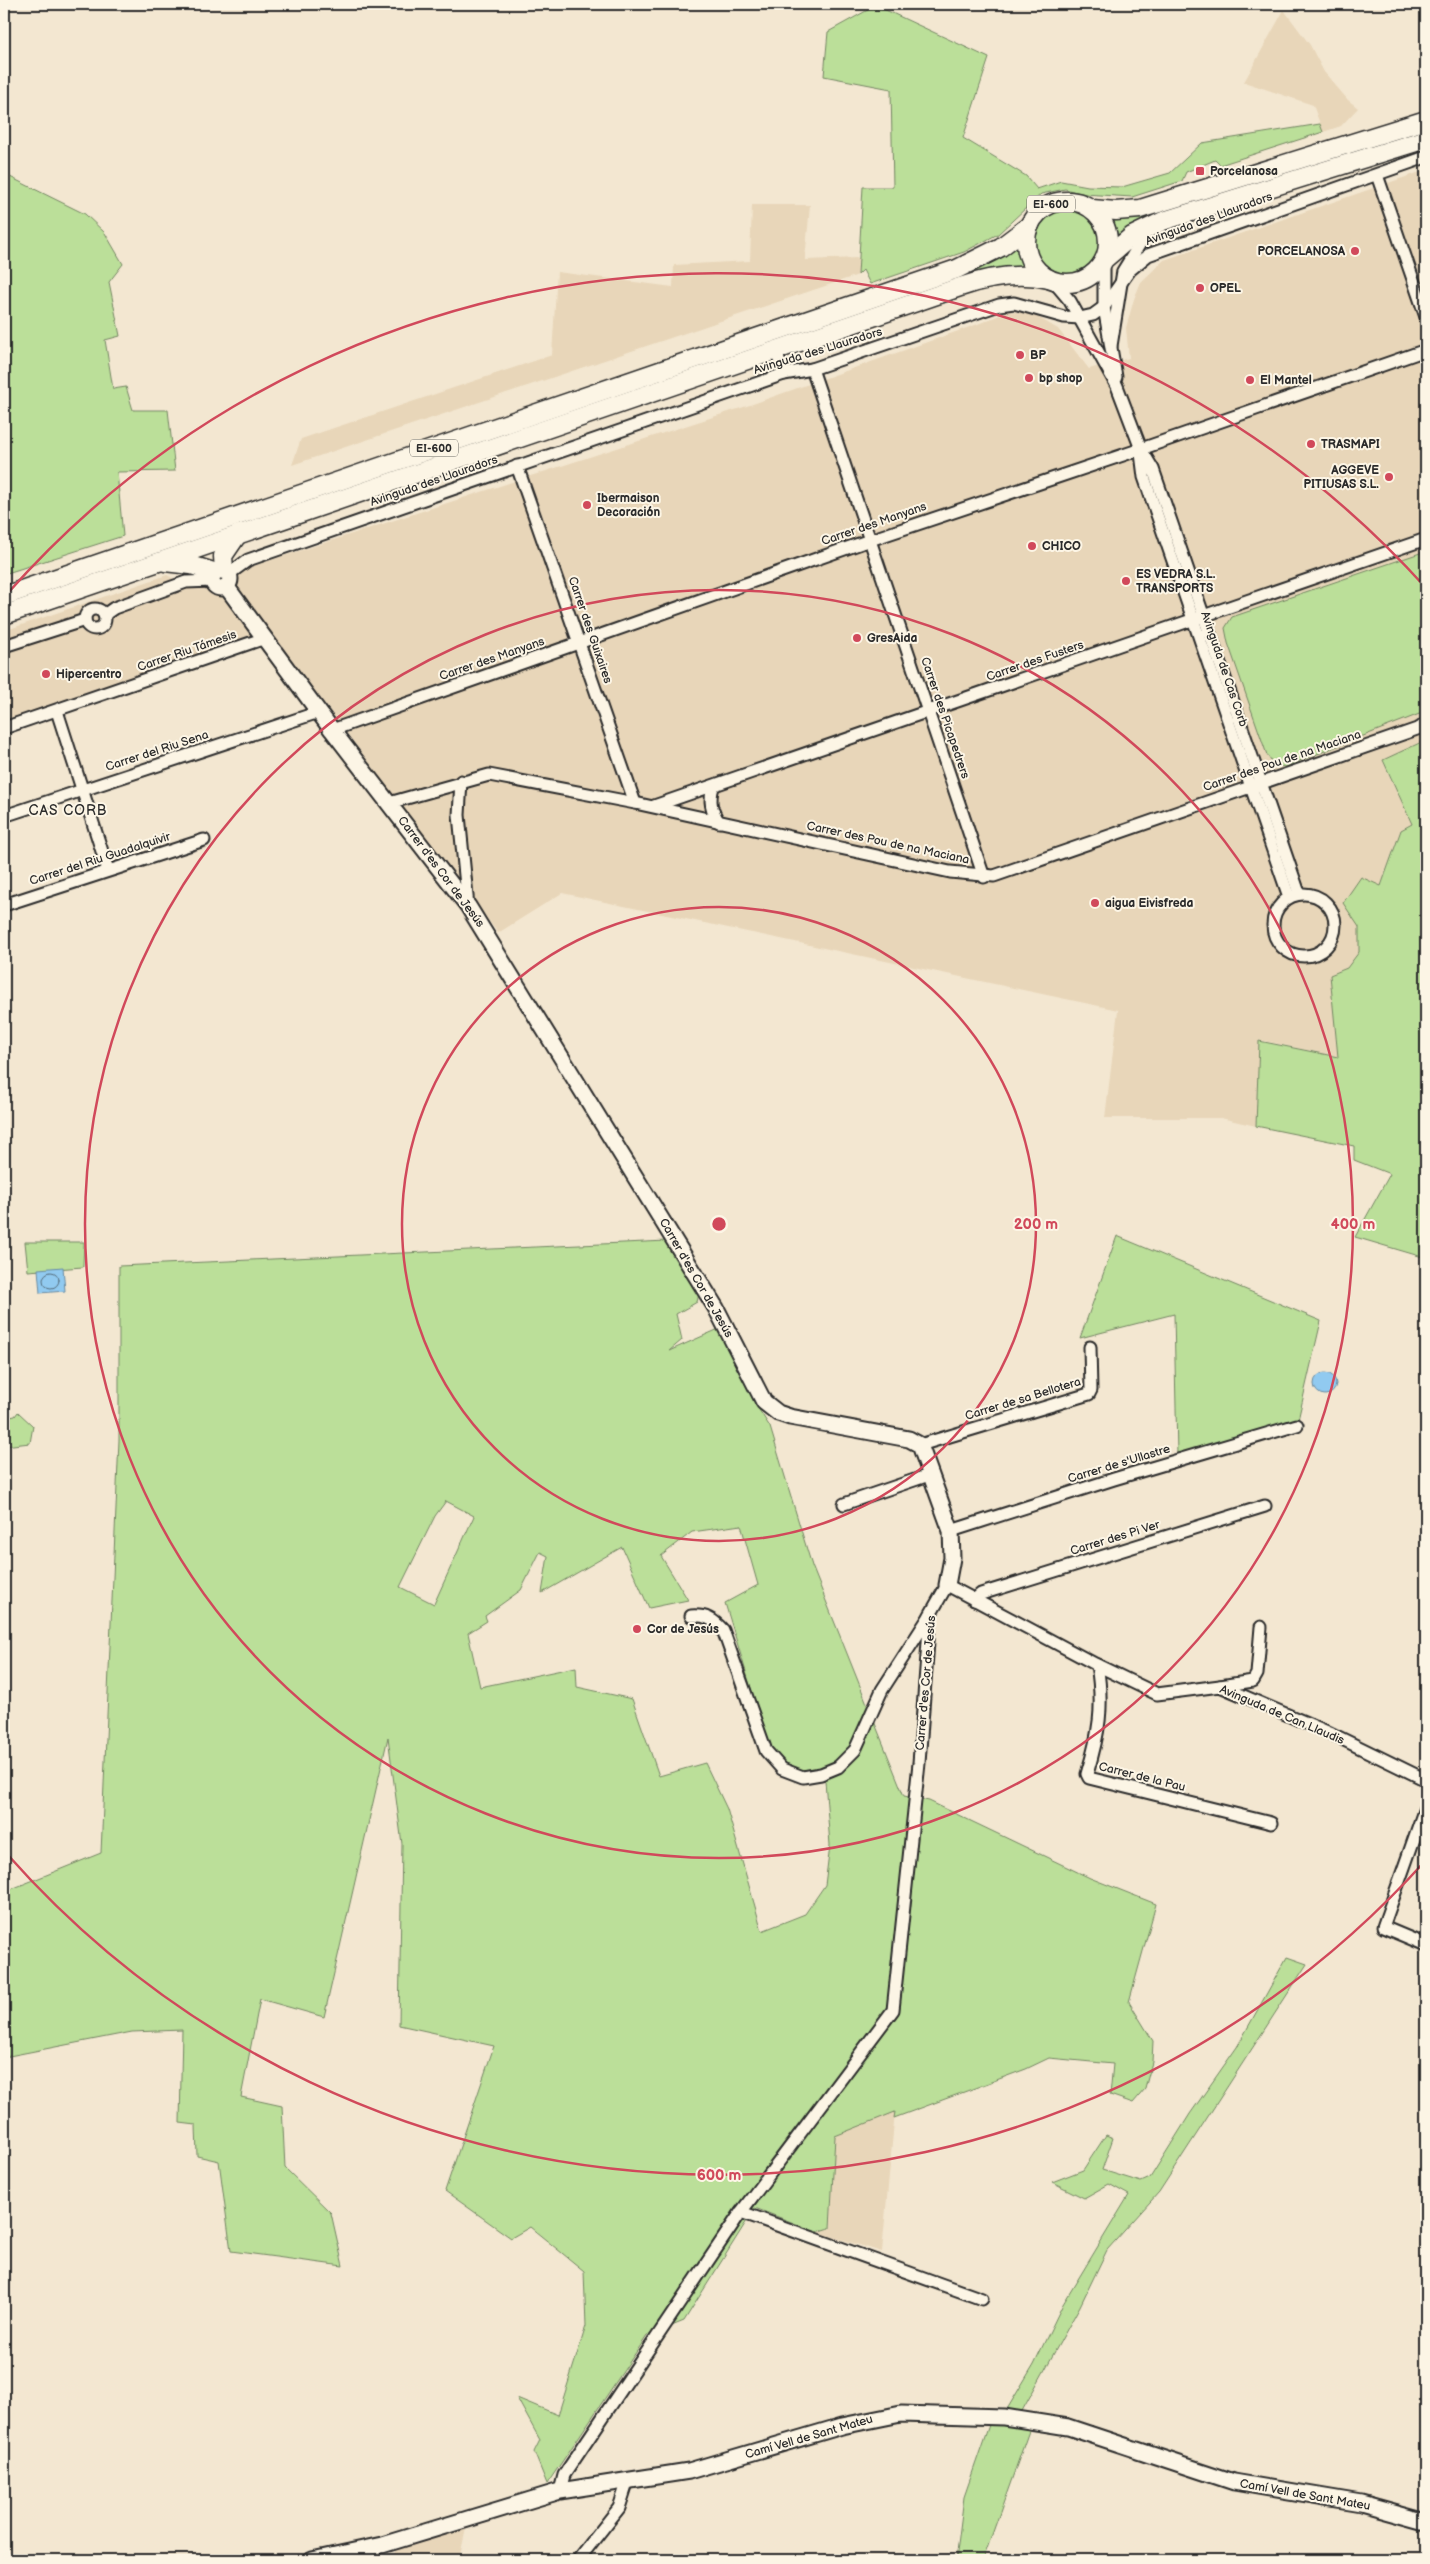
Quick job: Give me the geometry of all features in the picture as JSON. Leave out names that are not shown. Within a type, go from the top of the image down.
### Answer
[{"type":"main road","name":"EI-600","points":[[1052,280],[1035,268],[1027,252],[1027,234],[1030,225],[1038,213],[1057,202],[1072,201],[1092,209],[1116,212],[1140,209],[1426,120]]},
{"type":"main road","name":"EI-600","points":[[4,615],[775,349],[977,282],[1018,276],[1052,280],[1066,284],[1084,280],[1092,276],[1105,260],[1125,241],[1150,226],[1426,139]]},
{"type":"main road","name":"EI-600","points":[[1092,209],[1099,216],[1107,232],[1108,250],[1105,260]]},
{"type":"main road","name":"EI-600","points":[[4,596],[956,269],[1001,248],[1030,225]]},
{"type":"main road","points":[[160,561],[191,565],[221,577],[223,556],[238,534]]},
{"type":"street","name":"Avinguda des Llauradors","points":[[1104,307],[1122,280],[1138,262],[1160,250],[1426,157]]},
{"type":"street","points":[[1377,175],[1426,317]]},
{"type":"street","points":[[1111,346],[1122,280],[1127,263],[1150,226]]},
{"type":"street","points":[[1105,260],[1104,307],[1117,386]]},
{"type":"street","points":[[1052,280],[1080,318],[1117,386]]},
{"type":"street","name":"Avinguda des Llauradors","points":[[221,577],[248,560],[784,374],[812,369],[999,305],[1014,303],[1049,314],[1080,318]]},
{"type":"street","points":[[1080,318],[1093,315],[1104,307]]},
{"type":"street","points":[[775,349],[784,374]]},
{"type":"street","name":"Carrer des Manyans","points":[[332,730],[870,540],[1426,350]]},
{"type":"street","name":"Carrer des Picapedrers","points":[[812,369],[819,396],[870,540],[984,877]]},
{"type":"street","name":"Avinguda de Cas Corb","points":[[1117,386],[1140,449],[1153,469],[1261,782],[1294,895]]},
{"type":"street","name":"Avinguda de Cas Corb","points":[[1140,449],[1143,474],[1193,621],[1250,786],[1294,895]]},
{"type":"street","name":"Carrer des Guixaires","points":[[517,466],[635,803]]},
{"type":"street","name":"Carrer des Fusters","points":[[652,807],[1426,539]]},
{"type":"street","points":[[4,587],[48,572],[84,568]]},
{"type":"street","points":[[4,646],[85,620],[86,614],[91,610],[97,610],[104,615],[114,608],[186,582],[221,577],[265,638]]},
{"type":"street","name":"Carrer Riu Támesis","points":[[4,728],[265,638]]},
{"type":"street","name":"Carrer d'es Cor de Jesús","points":[[265,638],[332,730],[468,906],[713,1302],[764,1402],[778,1413],[790,1417],[909,1439],[920,1444],[932,1474],[950,1532],[952,1558],[947,1585],[930,1616],[914,1813],[893,2010],[741,2212],[564,2475],[560,2491]]},
{"type":"street","points":[[57,711],[108,870]]},
{"type":"street","name":"Carrer del Riu Sena","points":[[4,816],[319,712]]},
{"type":"street","name":"Carrer des Pou de na Maciana","points":[[389,803],[461,781],[489,775],[635,803],[950,872],[984,877],[1010,871],[1420,728],[1426,723]]},
{"type":"street","points":[[461,781],[459,815],[468,906]]},
{"type":"street","points":[[713,787],[710,804],[712,812],[719,822]]},
{"type":"street","name":"Carrer del Riu Guadalquivir","points":[[4,905],[204,840]]},
{"type":"street","points":[[1310,894],[1320,898],[1329,905],[1334,914],[1336,925],[1334,936],[1328,945],[1310,956],[1291,954],[1276,940],[1273,921],[1275,911],[1294,895],[1310,894]]},
{"type":"street","name":"Carrer de sa Bellotera","points":[[920,1444],[1089,1394],[1091,1390],[1090,1347]]},
{"type":"street","name":"Carrer de s'Ullastre","points":[[950,1532],[1114,1479],[1297,1425]]},
{"type":"street","points":[[844,1504],[932,1474]]},
{"type":"street","name":"Carrer des Pi Ver","points":[[974,1600],[981,1594],[1266,1506]]},
{"type":"street","name":"Avinguda de Can Llaudis","points":[[947,1585],[1097,1665],[1156,1694],[1220,1686],[1330,1733],[1426,1780]]},
{"type":"street","points":[[691,1616],[703,1615],[716,1622],[723,1630],[766,1751],[782,1769],[803,1777],[821,1774],[838,1767],[854,1750],[882,1690],[930,1616]]},
{"type":"street","points":[[1220,1686],[1253,1680],[1257,1674],[1261,1626]]},
{"type":"street","name":"Carrer de la Pau","points":[[1097,1665],[1101,1718],[1099,1737],[1087,1774],[1089,1778],[1271,1823]]},
{"type":"street","points":[[1426,1806],[1383,1928],[1426,1945]]},
{"type":"street","points":[[741,2212],[982,2299]]},
{"type":"street","name":"Camí Vell de Sant Mateu","points":[[312,2560],[382,2545],[560,2491],[689,2471],[870,2419],[901,2414],[968,2414],[1004,2417],[1068,2427],[1234,2482],[1361,2503],[1426,2521]]},
{"type":"street","points":[[578,2560],[619,2508],[628,2480]]},
{"type":"shaded area","points":[[1284,10],[1310,45],[1324,72],[1348,100],[1358,108],[1341,126],[1323,132],[1313,105],[1244,82]]},
{"type":"shaded area","points":[[1426,170],[1426,740],[1383,761],[1412,824],[1401,830],[1381,886],[1359,927],[1359,952],[1347,968],[1330,975],[1338,1057],[1259,1040],[1256,1126],[1221,1118],[1105,1118],[1118,1010],[562,893],[498,933],[271,633],[4,724],[4,631],[167,575],[188,587],[750,405],[978,324],[1009,311],[1032,314],[1058,329],[1089,369],[1129,358],[1126,328],[1134,299],[1141,282],[1164,260]]},
{"type":"shaded area","points":[[752,205],[810,205],[805,260],[859,258],[858,275],[292,465],[301,439],[552,355],[557,272],[673,287],[674,265],[750,261]]},
{"type":"shaded area","points":[[895,2111],[882,2252],[817,2232],[830,2228],[835,2136]]},
{"type":"shaded area","points":[[469,2515],[459,2560],[393,2560],[399,2536]]},
{"type":"green space","points":[[870,4],[882,4],[877,6],[989,58],[963,138],[1026,176],[1037,189],[1061,181],[1088,186],[1122,187],[1170,173],[1202,143],[1320,124],[1323,132],[1220,165],[1215,160],[1186,172],[1182,181],[1132,197],[1084,194],[1065,189],[1041,194],[998,234],[964,252],[870,284],[863,270],[858,275],[863,187],[893,187],[891,89],[824,76],[828,32],[875,6]]},
{"type":"green space","points":[[4,174],[85,214],[105,233],[123,264],[109,282],[120,336],[105,340],[113,389],[126,387],[133,410],[168,410],[175,471],[117,472],[123,536],[4,574]]},
{"type":"green space","points":[[1067,209],[1080,211],[1095,224],[1098,229],[1100,242],[1098,255],[1085,270],[1080,273],[1067,275],[1054,273],[1039,260],[1036,255],[1034,242],[1036,229],[1049,214],[1054,211]]},
{"type":"green space","points":[[1155,213],[1119,239],[1113,219]]},
{"type":"green space","points":[[1016,246],[1023,266],[967,275]]},
{"type":"green space","points":[[1426,551],[1426,698],[1422,713],[1284,767],[1273,764],[1267,755],[1228,643],[1225,628],[1232,617]]},
{"type":"green space","points":[[1426,740],[1426,1258],[1355,1237],[1390,1174],[1354,1160],[1354,1146],[1256,1126],[1259,1041],[1338,1057],[1330,975],[1347,968],[1359,952],[1359,927],[1343,903],[1361,877],[1381,886],[1401,830],[1412,824],[1383,760]]},
{"type":"green space","points":[[1117,1236],[1321,1321],[1298,1420],[1177,1455],[1174,1314],[1080,1338]]},
{"type":"green space","points":[[667,1241],[700,1290],[697,1302],[676,1314],[682,1340],[669,1351],[721,1328],[756,1405],[770,1427],[812,1566],[904,1796],[929,1801],[1090,1878],[1156,1904],[1129,2002],[1153,2041],[1152,2062],[1145,2089],[1133,2103],[1110,2095],[1113,2064],[1049,2058],[1026,2069],[894,2118],[895,2112],[835,2136],[830,2228],[817,2232],[755,2208],[684,2321],[647,2336],[547,2484],[534,2452],[540,2440],[517,2398],[558,2415],[586,2326],[584,2271],[530,2227],[511,2238],[445,2191],[494,2046],[399,2025],[402,1844],[388,1737],[324,2017],[260,1999],[241,2097],[282,2106],[285,2168],[331,2213],[343,2266],[231,2251],[219,2161],[197,2156],[196,2125],[180,2123],[182,2030],[132,2032],[4,2057],[4,1892],[101,1853],[119,1440],[119,1266]],"holes":[[[446,1501],[474,1516],[434,1604],[400,1587],[435,1516]],[[741,1525],[758,1585],[725,1603],[768,1744],[781,1761],[802,1770],[824,1767],[830,1845],[825,1885],[805,1914],[762,1931],[727,1809],[705,1763],[659,1776],[632,1699],[577,1687],[576,1667],[480,1687],[468,1633],[487,1621],[485,1616],[521,1590],[540,1552],[548,1556],[542,1593],[622,1547],[649,1608],[688,1600],[661,1556],[692,1532]]]},
{"type":"green space","points":[[25,1242],[84,1242],[83,1267],[28,1271]]},
{"type":"green space","points":[[18,1412],[33,1426],[30,1443],[4,1446],[4,1418],[15,1416]]},
{"type":"green space","points":[[1287,1957],[1307,1964],[1159,2192],[1107,2250],[1080,2306],[1022,2411],[1006,2411],[1034,2364],[1063,2304],[1129,2195],[1109,2184],[1084,2198],[1052,2182],[1083,2170],[1106,2135],[1113,2138],[1102,2170],[1141,2182],[1150,2178],[1190,2114],[1237,2047]]},
{"type":"green space","points":[[990,2422],[1030,2428],[983,2560],[956,2560],[964,2497]]},
{"type":"water","points":[[63,1267],[65,1291],[40,1293],[38,1269]]},
{"type":"water","points":[[1325,1373],[1333,1376],[1336,1384],[1333,1392],[1325,1395],[1317,1392],[1314,1384],[1317,1376]]},
{"type":"place","name":"Porcelanosa","points":[[1200,171]]},
{"type":"place","name":"PORCELANOSA","points":[[1355,251]]},
{"type":"place","name":"OPEL","points":[[1200,288]]},
{"type":"place","name":"BP","points":[[1020,355]]},
{"type":"place","name":"bp shop","points":[[1029,378]]},
{"type":"place","name":"El Mantel","points":[[1250,380]]},
{"type":"place","name":"TRASMAPI","points":[[1311,444]]},
{"type":"place","name":"AGGEVE PITIUSAS S.L.","points":[[1389,477]]},
{"type":"place","name":"Ibermaison Decoración","points":[[587,505]]},
{"type":"place","name":"CHICO","points":[[1032,546]]},
{"type":"place","name":"ES VEDRA S.L. TRANSPORTS","points":[[1126,581]]},
{"type":"place","name":"GresAida","points":[[857,638]]},
{"type":"place","name":"Hipercentro","points":[[46,674]]},
{"type":"place","name":"aigua Eivisfreda","points":[[1095,903]]},
{"type":"place","name":"Cor de Jesús","points":[[637,1629]]},
{"type":"district","name":"CAS CORB","points":[[68,810]]}]
